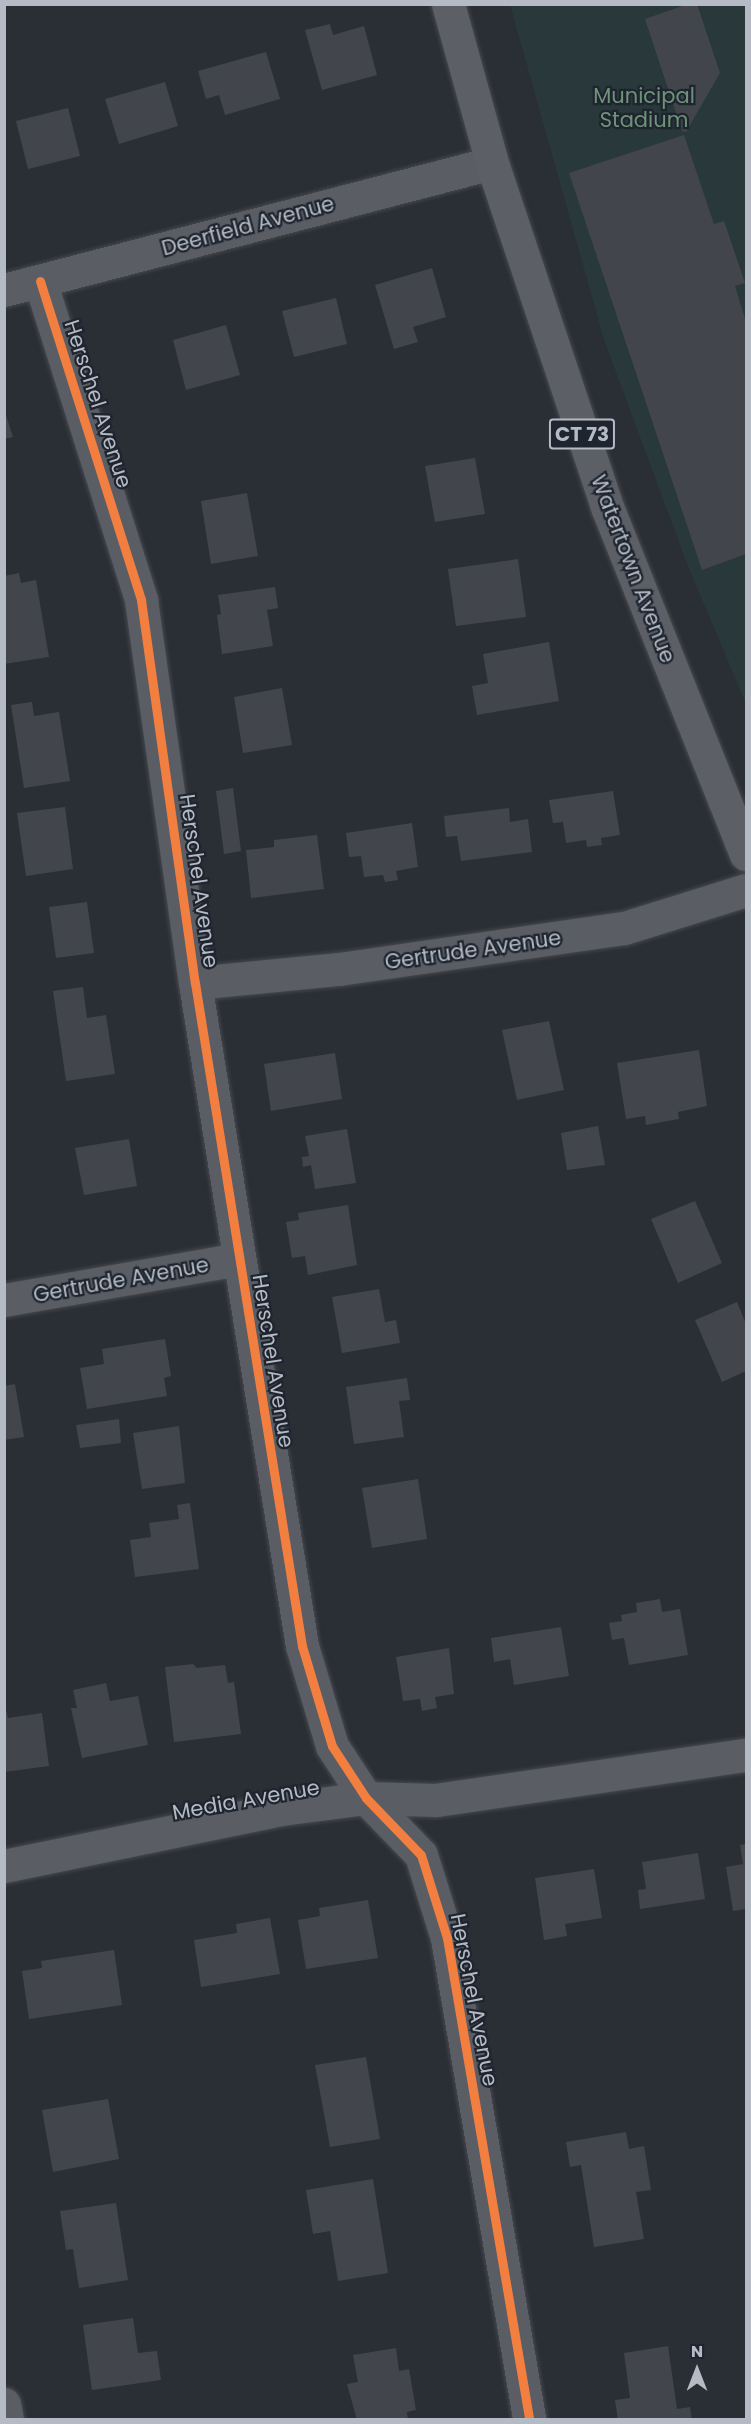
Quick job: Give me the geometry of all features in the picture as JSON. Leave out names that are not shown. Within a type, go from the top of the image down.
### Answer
[{"type":"main road","name":"Watertown Avenue","points":[[448,4],[492,163],[607,507],[747,854]]},
{"type":"street","name":"Deerfield Avenue","points":[[4,290],[492,163]]},
{"type":"street","name":"Herschel Avenue","points":[[40,281],[141,600],[195,983],[302,1647],[332,1746],[366,1798],[421,1855],[447,1938],[529,2420]]},
{"type":"street","name":"Gertrude Avenue","points":[[195,983],[339,969],[624,928],[747,890]]},
{"type":"street","name":"Gertrude Avenue","points":[[4,1300],[238,1259]]},
{"type":"street","name":"Media Avenue","points":[[4,1866],[282,1809],[366,1798],[436,1800],[747,1755]]},
{"type":"street","points":[[4,2404],[7,2420]]},
{"type":"green space","name":"Municipal Stadium","points":[[510,5],[746,5],[746,704],[687,564],[604,340]]},
{"type":"building","points":[[688,4],[697,4],[720,73],[686,132],[682,131],[645,19]]},
{"type":"building","points":[[330,24],[333,35],[364,26],[377,75],[322,90],[305,30]]},
{"type":"building","points":[[266,52],[280,99],[225,115],[219,95],[206,99],[198,71]]},
{"type":"building","points":[[165,82],[178,126],[119,144],[105,99]]},
{"type":"building","points":[[68,108],[80,156],[28,169],[16,121]]},
{"type":"building","points":[[684,135],[714,224],[724,221],[745,283],[735,286],[746,322],[746,554],[702,570],[569,173]]},
{"type":"building","points":[[432,268],[446,317],[413,327],[418,342],[394,349],[375,285]]},
{"type":"building","points":[[336,298],[347,344],[294,357],[282,311]]},
{"type":"building","points":[[226,325],[240,375],[186,390],[173,340]]},
{"type":"building","points":[[4,409],[13,437],[4,439]]},
{"type":"building","points":[[475,458],[485,514],[435,522],[425,466]]},
{"type":"building","points":[[247,493],[258,556],[211,564],[201,501]]},
{"type":"building","points":[[518,559],[526,617],[456,626],[448,569]]},
{"type":"building","points":[[19,573],[21,583],[36,580],[49,657],[4,664],[4,576]]},
{"type":"building","points":[[275,587],[278,608],[267,610],[273,646],[222,654],[217,615],[221,614],[218,595]]},
{"type":"building","points":[[549,642],[559,701],[477,715],[472,686],[488,683],[483,654]]},
{"type":"building","points":[[282,688],[292,745],[243,753],[234,697]]},
{"type":"building","points":[[32,702],[34,716],[59,712],[70,781],[24,788],[11,705]]},
{"type":"building","points":[[233,788],[241,851],[224,854],[216,791]]},
{"type":"building","points":[[613,791],[620,835],[601,838],[602,845],[587,847],[586,840],[566,843],[563,822],[553,823],[549,800]]},
{"type":"building","points":[[65,807],[73,869],[26,876],[17,813]]},
{"type":"building","points":[[509,808],[510,822],[528,819],[532,852],[461,861],[457,836],[446,837],[444,816]]},
{"type":"building","points":[[412,823],[418,867],[396,871],[398,880],[385,882],[383,875],[364,877],[361,856],[349,857],[346,833]]},
{"type":"building","points":[[317,835],[324,889],[251,898],[246,850],[274,847],[274,840]]},
{"type":"building","points":[[87,902],[94,953],[56,958],[49,907]]},
{"type":"building","points":[[83,987],[87,1018],[106,1015],[115,1074],[66,1081],[53,991]]},
{"type":"building","points":[[549,1021],[564,1090],[517,1100],[502,1030]]},
{"type":"building","points":[[699,1050],[707,1106],[678,1112],[679,1119],[646,1125],[645,1116],[626,1119],[617,1063]]},
{"type":"building","points":[[335,1053],[342,1099],[271,1111],[264,1064]]},
{"type":"building","points":[[598,1126],[605,1165],[567,1170],[561,1133]]},
{"type":"building","points":[[347,1129],[356,1183],[315,1189],[311,1165],[303,1167],[302,1157],[309,1156],[305,1136]]},
{"type":"building","points":[[129,1139],[137,1186],[84,1195],[75,1148]]},
{"type":"building","points":[[695,1201],[722,1263],[678,1283],[651,1219]]},
{"type":"building","points":[[348,1205],[357,1265],[308,1275],[305,1256],[292,1258],[286,1222],[299,1220],[298,1213]]},
{"type":"building","points":[[379,1289],[385,1322],[396,1320],[400,1343],[342,1353],[332,1297]]},
{"type":"building","points":[[737,1302],[746,1324],[746,1371],[722,1382],[695,1320]]},
{"type":"building","points":[[165,1339],[171,1376],[164,1378],[167,1396],[87,1409],[80,1368],[104,1364],[102,1349]]},
{"type":"building","points":[[407,1378],[410,1400],[399,1401],[404,1437],[354,1444],[346,1387]]},
{"type":"building","points":[[15,1384],[24,1437],[4,1440],[4,1386]]},
{"type":"building","points":[[119,1419],[121,1443],[80,1448],[76,1425]]},
{"type":"building","points":[[179,1426],[185,1483],[142,1489],[133,1433]]},
{"type":"building","points":[[418,1479],[427,1539],[372,1548],[362,1488]]},
{"type":"building","points":[[190,1503],[199,1569],[135,1577],[130,1540],[151,1537],[149,1523],[179,1519],[177,1505]]},
{"type":"building","points":[[660,1599],[662,1612],[680,1609],[688,1655],[629,1665],[624,1638],[612,1640],[609,1623],[622,1621],[621,1615],[637,1612],[636,1603]]},
{"type":"building","points":[[561,1627],[569,1676],[514,1685],[510,1659],[494,1662],[491,1638]]},
{"type":"building","points":[[449,1648],[454,1694],[435,1697],[437,1708],[422,1711],[420,1699],[403,1701],[396,1657]]},
{"type":"building","points":[[193,1664],[197,1668],[225,1665],[228,1683],[234,1682],[241,1734],[174,1742],[165,1667]]},
{"type":"building","points":[[106,1683],[110,1701],[138,1696],[148,1745],[82,1758],[71,1708],[77,1708],[73,1690]]},
{"type":"building","points":[[4,1702],[8,1718],[42,1713],[49,1766],[4,1772]]},
{"type":"building","points":[[746,1844],[746,1909],[733,1911],[726,1867],[743,1864],[740,1845]]},
{"type":"building","points":[[698,1853],[705,1899],[640,1909],[638,1890],[646,1889],[642,1862]]},
{"type":"building","points":[[594,1869],[602,1918],[565,1924],[567,1936],[544,1940],[535,1878]]},
{"type":"building","points":[[368,1900],[378,1958],[306,1969],[298,1920],[320,1916],[319,1908]]},
{"type":"building","points":[[270,1918],[280,1974],[201,1987],[194,1940],[237,1933],[236,1924]]},
{"type":"building","points":[[114,1950],[122,2005],[29,2019],[22,1971],[42,1968],[41,1961]]},
{"type":"building","points":[[366,2057],[380,2139],[330,2147],[315,2065]]},
{"type":"building","points":[[108,2099],[119,2159],[53,2172],[42,2110]]},
{"type":"building","points":[[626,2132],[629,2149],[644,2146],[651,2190],[636,2192],[644,2239],[594,2247],[581,2165],[570,2167],[566,2142]]},
{"type":"building","points":[[373,2179],[388,2273],[338,2281],[330,2231],[313,2234],[306,2190]]},
{"type":"building","points":[[116,2203],[128,2280],[79,2288],[73,2249],[66,2250],[60,2211]]},
{"type":"building","points":[[133,2318],[138,2353],[157,2351],[161,2380],[92,2390],[83,2325]]},
{"type":"building","points":[[668,2346],[677,2409],[690,2407],[692,2420],[618,2420],[615,2400],[630,2398],[624,2353]]},
{"type":"building","points":[[396,2348],[399,2371],[409,2369],[416,2410],[407,2412],[408,2420],[357,2420],[347,2384],[358,2382],[353,2355]]},
{"type":"cycle path","points":[[40,281],[141,600],[195,983],[302,1646],[332,1746],[366,1798],[421,1855],[447,1938],[529,2420]]}]
